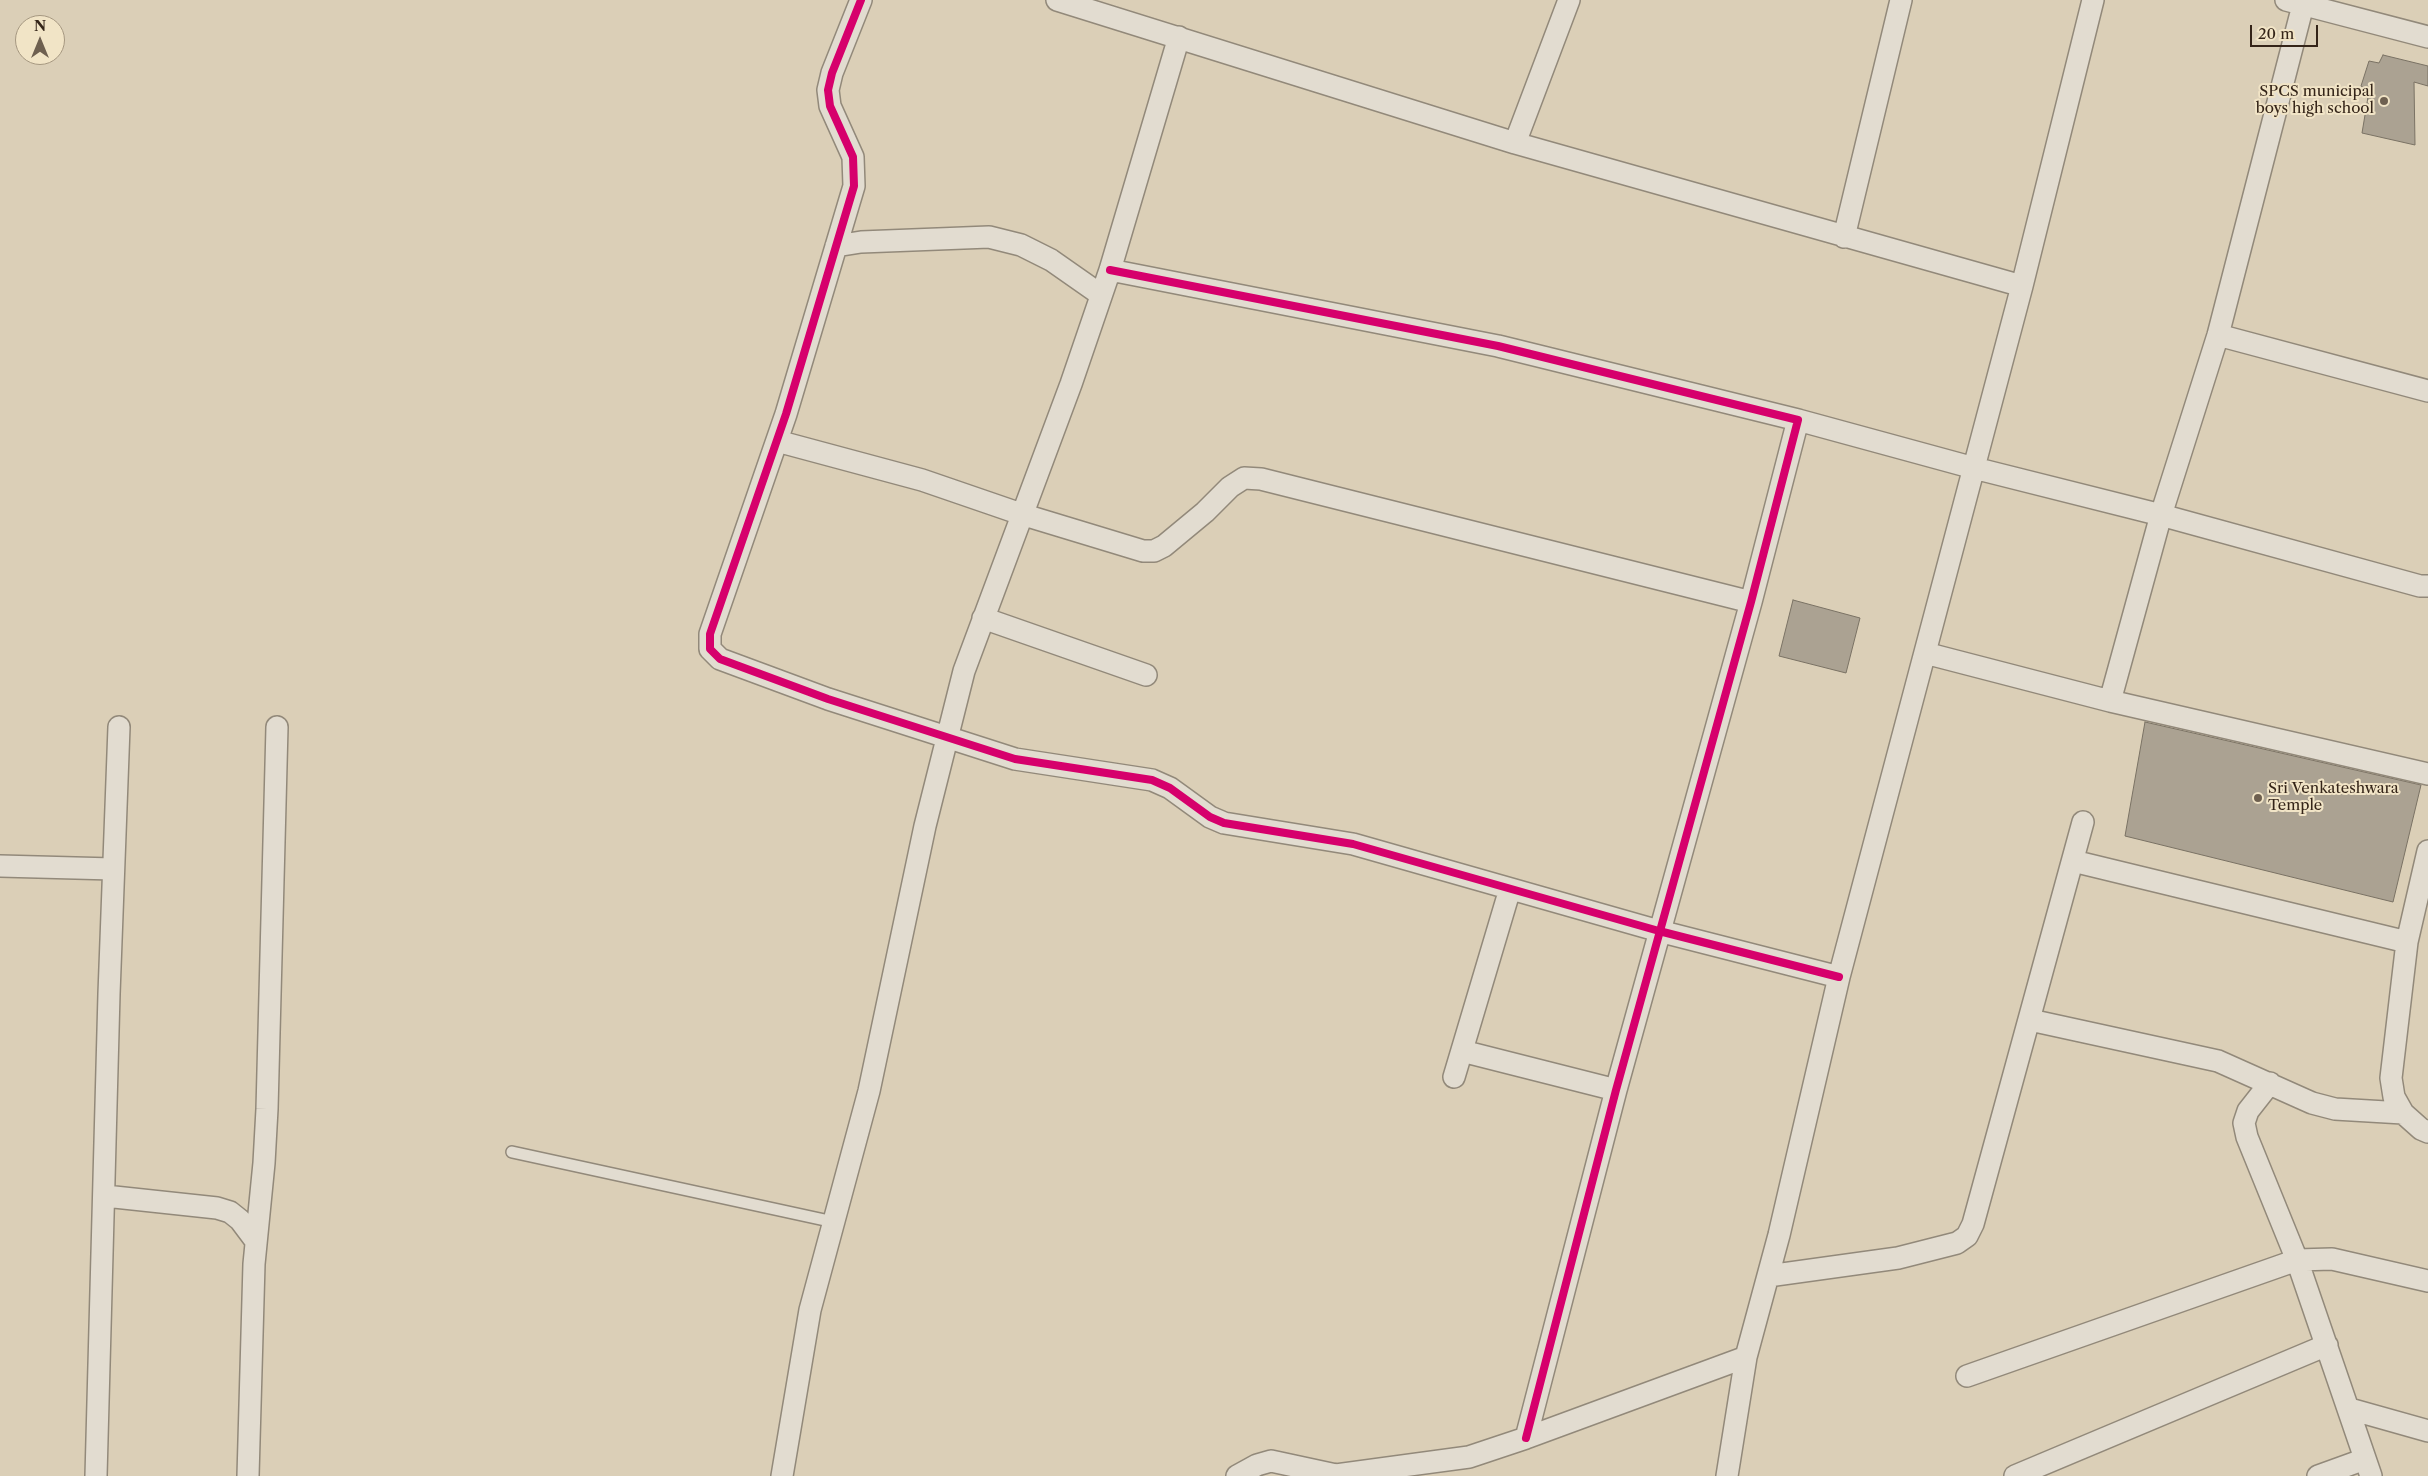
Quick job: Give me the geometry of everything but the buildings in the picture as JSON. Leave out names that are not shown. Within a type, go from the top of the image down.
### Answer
[{"type":"street","points":[[861,0],[832,73],[828,90],[830,106],[853,157],[854,186],[777,441],[710,634],[710,649],[720,659],[828,699],[1036,763],[1130,775],[1152,780],[1170,788],[1210,817],[1224,823],[1354,844],[1659,931],[1839,977]]},
{"type":"street","points":[[1057,0],[1515,143],[2022,286]]},
{"type":"street","points":[[1515,143],[1570,0]]},
{"type":"street","points":[[1844,237],[1901,0]]},
{"type":"street","points":[[1727,1476],[1746,1356],[1768,1276],[1839,977],[2022,286],[2093,0]]},
{"type":"street","points":[[2110,701],[2161,515],[2218,335],[2294,2],[2428,37]]},
{"type":"street","points":[[782,1476],[805,1333],[874,1072],[925,826],[964,671],[1068,392],[1110,270],[1179,37]]},
{"type":"street","points":[[836,246],[860,242],[989,237],[1021,245],[1051,260],[1101,295]]},
{"type":"street","points":[[1110,270],[1498,346],[1798,420],[1974,468],[2161,515],[2420,586],[2428,586]]},
{"type":"street","points":[[2218,335],[2428,391]]},
{"type":"street","points":[[1526,1438],[1616,1090],[1751,602],[1798,420]]},
{"type":"street","points":[[777,441],[922,480],[1021,514],[1143,551],[1154,551],[1164,546],[1205,512],[1230,487],[1244,478],[1261,479],[1751,602]]},
{"type":"street","points":[[983,618],[1146,675]]},
{"type":"street","points":[[1925,653],[2110,701],[2428,774]]},
{"type":"street","points":[[96,1476],[119,726]]},
{"type":"street","points":[[248,1476],[255,1240],[264,1163],[267,1109],[277,727]]},
{"type":"street","points":[[1768,1276],[1898,1258],[1957,1243],[1967,1236],[1973,1224],[2083,822]]},
{"type":"street","points":[[2428,851],[2407,942],[2390,1078],[2394,1097],[2403,1113],[2421,1129],[2428,1132]]},
{"type":"street","points":[[2073,861],[2407,942]]},
{"type":"street","points":[[0,866],[114,869]]},
{"type":"street","points":[[1454,1077],[1510,889]]},
{"type":"street","points":[[2030,1020],[2218,1061],[2312,1102],[2335,1109],[2403,1113]]},
{"type":"street","points":[[1462,1051],[1616,1090]]},
{"type":"street","points":[[2270,1083],[2248,1111],[2244,1123],[2247,1137],[2296,1260],[2350,1409],[2368,1467],[2318,1476]]},
{"type":"street","points":[[105,1196],[217,1208],[230,1212],[240,1220],[255,1240]]},
{"type":"street","points":[[1967,1376],[2296,1260],[2332,1259],[2428,1281]]},
{"type":"street","points":[[2016,1476],[2327,1345]]},
{"type":"street","points":[[1237,1476],[1256,1465],[1271,1461],[1336,1476],[1377,1474],[1469,1457],[1526,1438],[1746,1356]]},
{"type":"street","points":[[2350,1409],[2428,1432]]},
{"type":"lane","points":[[512,1152],[834,1222]]},
{"type":"cycle path","points":[[861,0],[832,73],[828,90],[830,106],[853,157],[854,186],[786,414],[710,634],[710,649],[720,659],[828,699],[1015,759],[1152,780],[1170,788],[1210,817],[1224,823],[1353,844],[1659,931],[1839,977]]},
{"type":"cycle path","points":[[1110,270],[1498,346],[1798,420],[1751,602],[1616,1090],[1526,1438]]},
{"type":"place","name":"SPCS municipal boys high school","points":[[2384,101]]},
{"type":"place","name":"Sri Venkateshwara Temple","points":[[2258,798]]}]
